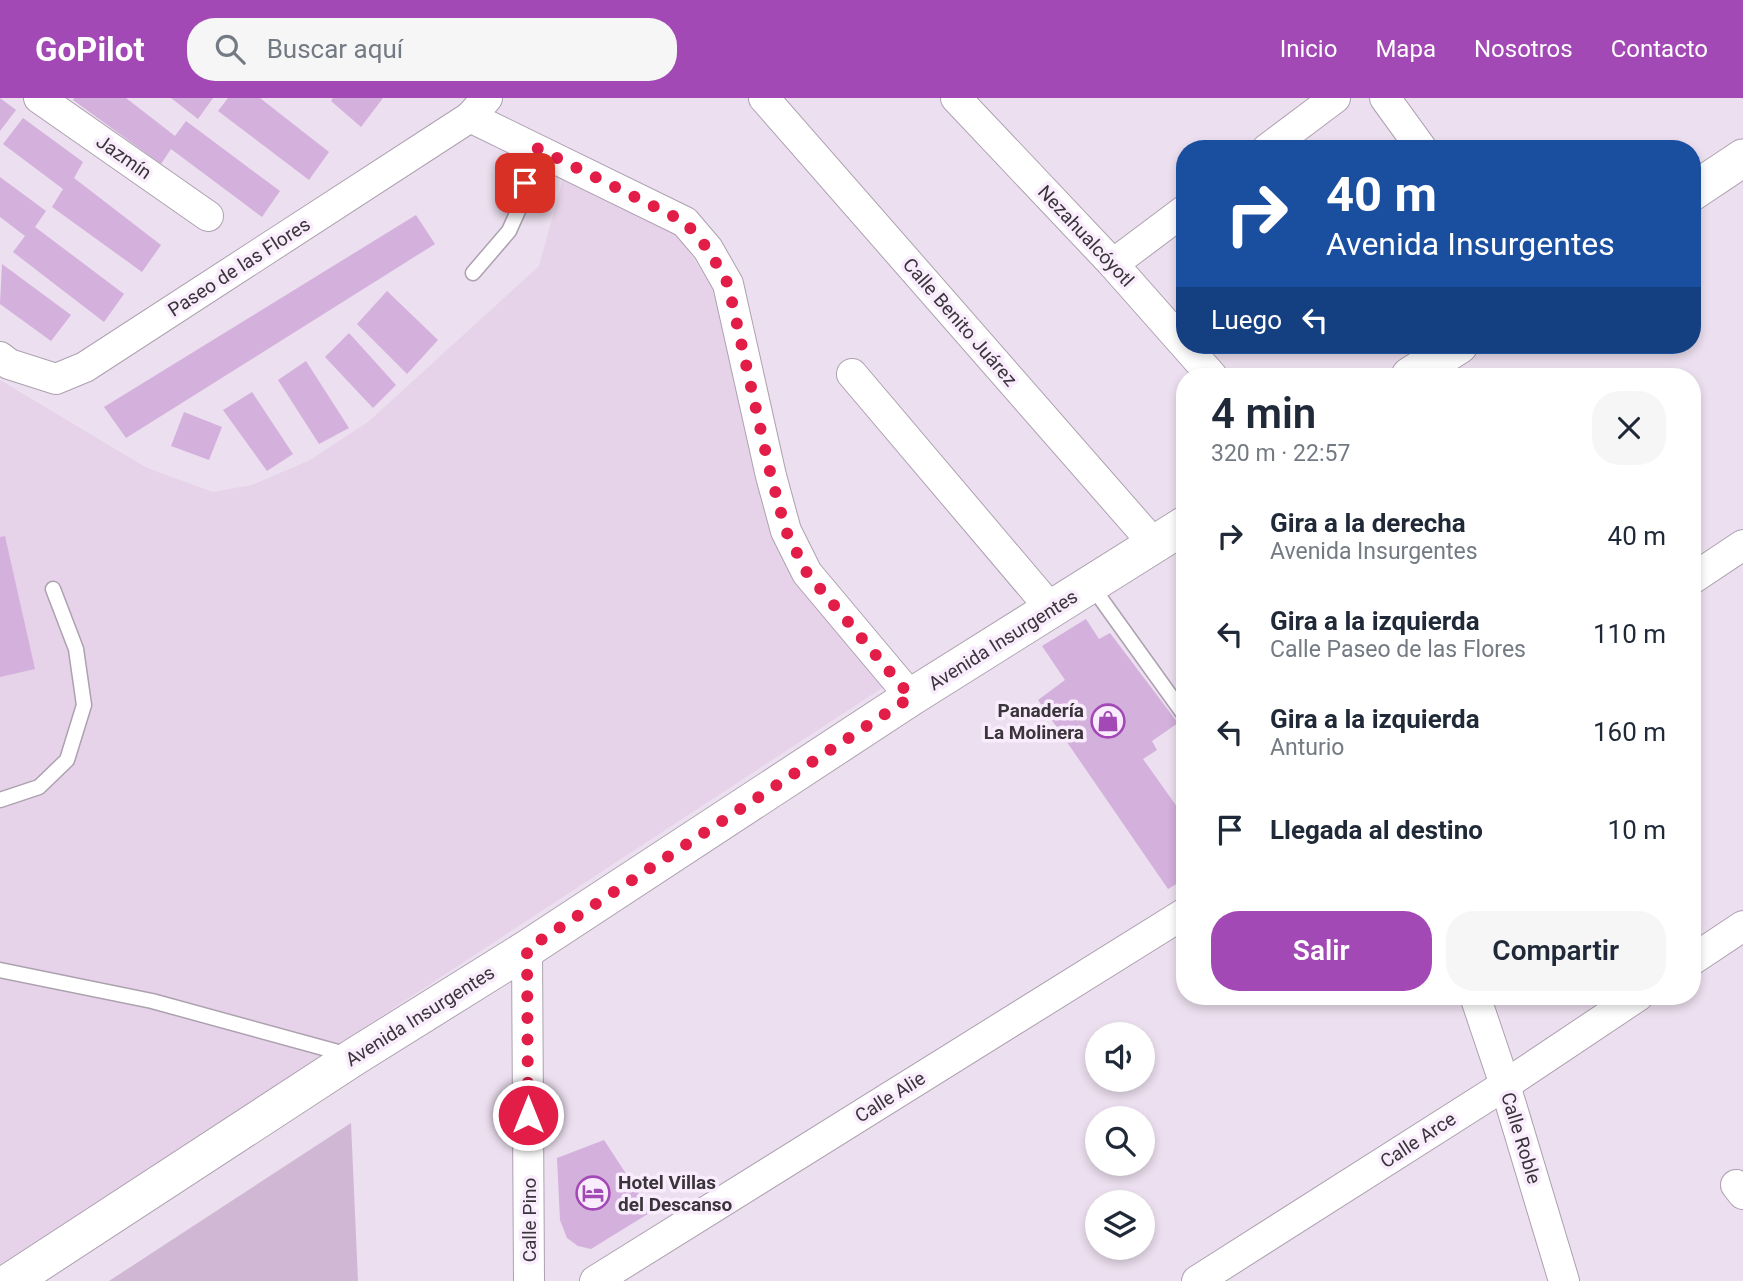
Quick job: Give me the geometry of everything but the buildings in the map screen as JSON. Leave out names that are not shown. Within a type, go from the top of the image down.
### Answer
[{"type":"street","name":"Jazmín","points":[[39,98],[208,216]]},
{"type":"street","name":"Calle Benito Juárez","points":[[764,98],[1155,545]]},
{"type":"street","name":"Nezahualcóyotl","points":[[957,98],[1114,264],[1176,335]]},
{"type":"street","points":[[1280,140],[1335,98]]},
{"type":"street","points":[[1385,98],[1415,140]]},
{"type":"street","points":[[479,108],[533,146],[685,222],[708,249],[728,284],[786,531],[807,573],[911,697]]},
{"type":"street","name":"Paseo de las Flores","points":[[0,357],[9,363],[56,379],[85,367],[479,108]]},
{"type":"street","points":[[1701,186],[1743,158]]},
{"type":"street","points":[[1114,264],[1176,218]]},
{"type":"street","name":"Nezahualcóyotl","points":[[1193,354],[1205,368]]},
{"type":"street","points":[[1423,368],[1445,354]]},
{"type":"street","points":[[852,374],[1052,610]]},
{"type":"street","name":"Avenida Insurgentes","points":[[10,1281],[354,1056],[527,949],[911,697],[1176,531]]},
{"type":"street","points":[[1701,573],[1743,545]]},
{"type":"street","name":"Calle Alie","points":[[595,1281],[1176,919]]},
{"type":"street","points":[[1701,954],[1743,926]]},
{"type":"street","name":"Calle Pino","points":[[527,949],[530,1281]]},
{"type":"street","name":"Calle Roble","points":[[1478,1005],[1564,1281]]},
{"type":"street","name":"Calle Arce","points":[[1197,1281],[1624,1005]]},
{"type":"lane","points":[[473,273],[509,231],[522,202],[533,146]]},
{"type":"lane","points":[[1091,585],[1176,703]]},
{"type":"lane","points":[[0,800],[39,787],[67,760],[84,705],[76,649],[53,589]]},
{"type":"lane","points":[[0,970],[152,1001],[354,1056]]},
{"type":"shaded area","points":[[563,179],[676,232],[721,300],[761,501],[784,557],[885,686],[0,1266],[0,380],[147,468],[213,492],[252,485],[310,460],[368,422],[539,266]]},
{"type":"shaded area","points":[[351,1123],[358,1281],[109,1281]]},
{"type":"place","name":"Panadería La Molinera","points":[[1108,721]]},
{"type":"place","name":"Hotel Villas del Descanso","points":[[593,1193]]},
{"type":"route","points":[[525,183],[533,146],[685,222],[708,249],[728,284],[786,531],[807,573],[911,697],[527,949],[528,1115]]}]
